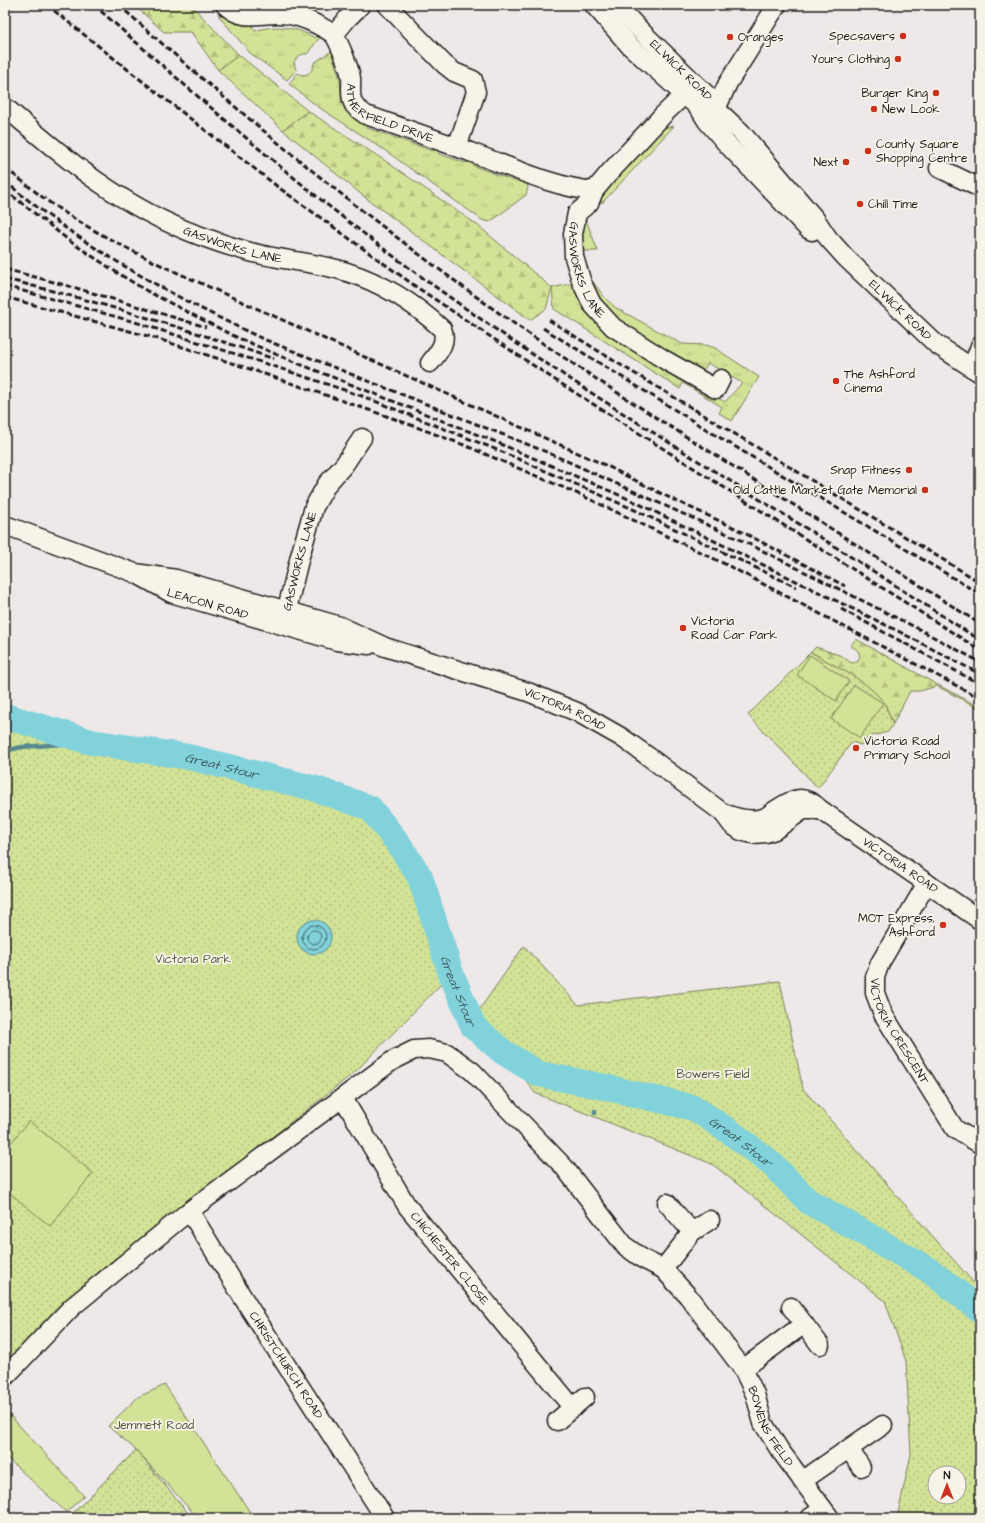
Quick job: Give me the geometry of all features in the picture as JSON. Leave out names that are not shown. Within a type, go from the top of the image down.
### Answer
[{"type":"street","points":[[225,5],[230,10],[251,16],[280,14],[292,15],[306,19],[334,35],[361,5]]},
{"type":"street","points":[[387,5],[444,64],[454,72],[473,80],[476,92],[457,147]]},
{"type":"street","points":[[708,108],[728,83],[777,5]]},
{"type":"street","name":"ELWICK ROAD","points":[[604,7],[644,34],[708,96],[708,108]]},
{"type":"street","name":"ELWICK ROAD","points":[[604,7],[630,46],[685,94],[708,108],[741,132],[816,220],[828,238],[846,258],[936,344],[976,370]]},
{"type":"street","name":"ATHERFIELD DRIVE","points":[[334,35],[348,68],[351,79],[350,89],[352,100],[355,107],[366,115],[542,179],[581,190],[594,191]]},
{"type":"street","name":"GASWORKS LANE","points":[[685,94],[664,114],[594,191],[589,203],[577,213],[573,234],[574,257],[582,283],[592,304],[613,327],[665,360],[716,389],[721,378]]},
{"type":"street","name":"GASWORKS LANE","points":[[5,107],[99,184],[132,205],[164,221],[237,248],[271,257],[346,271],[370,280],[393,292],[442,329],[445,335],[444,342],[430,363]]},
{"type":"street","points":[[939,168],[980,188]]},
{"type":"street","points":[[976,370],[980,346]]},
{"type":"street","name":"GASWORKS LANE","points":[[285,618],[314,507],[327,484],[344,465],[362,438]]},
{"type":"street","name":"LEACON ROAD","points":[[5,524],[136,573],[172,593],[285,618]]},
{"type":"street","name":"VICTORIA ROAD","points":[[285,618],[337,641],[385,647],[528,692],[577,712],[626,741],[723,813],[740,819],[764,818],[800,798],[808,800],[980,920]]},
{"type":"street","name":"VICTORIA CRESCENT","points":[[927,883],[880,963],[875,977],[875,993],[883,1014],[955,1129],[980,1144]]},
{"type":"street","name":"BOWENS FIELD","points":[[343,1098],[392,1061],[414,1050],[429,1049],[447,1053],[472,1071],[564,1167],[625,1246],[643,1259],[663,1269],[688,1296],[743,1369],[755,1394],[763,1424],[778,1449],[802,1481],[821,1515]]},
{"type":"street","points":[[5,1377],[72,1307],[188,1212],[343,1098]]},
{"type":"street","name":"CHICHESTER CLOSE","points":[[343,1098],[407,1206],[579,1402],[557,1421]]},
{"type":"street","points":[[667,1203],[692,1232]]},
{"type":"street","name":"CHRISTCHURCH ROAD","points":[[188,1212],[195,1220],[385,1518]]},
{"type":"street","points":[[663,1269],[692,1232],[710,1220]]},
{"type":"street","points":[[791,1307],[820,1345]]},
{"type":"street","points":[[743,1369],[804,1324]]},
{"type":"street","name":"BOWENS FIELD","points":[[802,1481],[883,1425]]},
{"type":"street","points":[[849,1449],[861,1467]]},
{"type":"green space","points":[[134,5],[191,5],[239,55],[218,70],[191,32],[164,32]]},
{"type":"green space","points":[[226,13],[237,23],[252,25],[255,31],[278,27],[301,31],[315,38],[318,36],[320,37],[307,54],[296,58],[294,62],[296,70],[287,80],[250,53],[218,15]]},
{"type":"green space","points":[[333,50],[335,54],[332,56],[338,73],[341,103],[347,105],[354,117],[367,123],[367,128],[433,151],[438,149],[439,154],[466,163],[468,161],[474,163],[474,166],[517,182],[521,179],[527,183],[528,187],[526,195],[489,222],[482,220],[383,149],[317,106],[289,84],[297,73],[303,75],[308,73],[311,71],[314,63]]},
{"type":"green space","points":[[239,55],[308,111],[283,130],[218,70]]},
{"type":"green space","points":[[308,111],[384,160],[476,224],[552,288],[546,309],[530,320],[362,195],[283,130]]},
{"type":"green space","points":[[674,126],[602,203],[599,195],[658,129]]},
{"type":"green space","points":[[581,215],[586,220],[598,251],[582,251],[590,278],[606,299],[616,308],[682,344],[706,345],[715,348],[759,377],[732,421],[719,413],[722,407],[683,383],[680,389],[554,309],[552,288],[574,283],[587,311],[604,328],[725,402],[742,383],[708,363],[702,370],[693,371],[638,339],[610,319],[599,308],[591,298],[578,262],[577,236]]},
{"type":"green space","points":[[856,639],[980,707],[980,709],[937,686],[920,691],[910,691],[893,724],[887,709],[878,696],[861,682],[811,652],[816,647],[842,656],[851,663],[857,662],[860,656],[854,648],[850,646]]},
{"type":"green space","points":[[811,652],[848,673],[874,692],[885,705],[893,724],[888,732],[872,736],[861,745],[852,742],[818,788],[748,715]]},
{"type":"green space","points":[[810,655],[849,681],[836,701],[797,675]]},
{"type":"green space","points":[[854,685],[883,703],[860,738],[831,719]]},
{"type":"green space","name":"Victoria Park","points":[[5,726],[58,740],[64,745],[134,752],[248,779],[344,805],[363,812],[374,822],[393,847],[414,881],[446,979],[355,1072],[192,1200],[5,1363]]},
{"type":"green space","name":"Bowens Field","points":[[524,946],[578,1005],[780,981],[803,1089],[980,1290],[980,1518],[897,1518],[911,1454],[906,1361],[885,1301],[712,1164],[535,1093],[477,1013]]},
{"type":"green space","points":[[29,1121],[93,1173],[50,1226],[5,1189],[5,1150]]},
{"type":"green space","name":"Jemmett Road","points":[[165,1385],[254,1518],[198,1518],[136,1450],[108,1426],[138,1397]]},
{"type":"green space","points":[[5,1410],[84,1496],[66,1512],[5,1456]]},
{"type":"green space","points":[[136,1450],[192,1518],[68,1518]]},
{"type":"water","points":[[314,920],[326,925],[331,937],[326,949],[314,954],[302,949],[297,937],[302,925]]},
{"type":"waterway","name":"Great Stour","points":[[5,716],[91,742],[189,757],[313,788],[370,808],[398,843],[420,877],[450,971],[473,1026],[503,1052],[539,1074],[600,1086],[694,1108],[733,1134],[774,1166],[808,1201],[929,1270],[980,1310]]},
{"type":"waterway","points":[[5,751],[22,747],[91,742]]},
{"type":"waterway","name":"Great Stour","points":[[599,1092],[600,1086]]},
{"type":"railway","points":[[47,5],[278,187],[415,286],[552,378],[980,650]]},
{"type":"railway","points":[[94,5],[253,144],[335,211],[419,275],[547,364],[679,449],[821,537],[980,640]]},
{"type":"railway","points":[[119,5],[261,129],[358,208],[509,320],[628,400],[980,624]]},
{"type":"railway","points":[[5,168],[43,198],[77,220],[106,237],[167,268],[607,466],[672,499],[733,527],[845,586]]},
{"type":"railway","points":[[5,181],[34,205],[96,249],[162,288],[229,323],[263,339],[549,453],[743,541],[915,627],[980,662]]},
{"type":"railway","points":[[5,190],[71,242],[116,272],[147,291],[234,336],[287,359],[496,442],[631,500],[898,631],[980,674]]},
{"type":"railway","points":[[5,269],[76,288],[206,327]]},
{"type":"railway","points":[[5,279],[73,296],[274,359]]},
{"type":"railway","points":[[5,286],[135,322],[362,396],[500,451],[635,510],[796,587]]},
{"type":"railway","points":[[5,297],[155,338],[395,419],[464,445],[583,496],[727,565],[980,698]]},
{"type":"railway","points":[[549,320],[624,367],[980,582]]},
{"type":"railway","points":[[543,328],[709,431],[980,594]]},
{"type":"railway","points":[[841,609],[980,684]]},
{"type":"place","name":"Specsavers","points":[[903,36]]},
{"type":"place","name":"Oranges","points":[[730,37]]},
{"type":"place","name":"Yours Clothing","points":[[898,59]]},
{"type":"place","name":"Burger King","points":[[936,93]]},
{"type":"place","name":"New Look","points":[[874,109]]},
{"type":"place","name":"County Square Shopping Centre","points":[[868,151]]},
{"type":"place","name":"Next","points":[[846,162]]},
{"type":"place","name":"Chill Time","points":[[860,204]]},
{"type":"place","name":"The Ashford Cinema","points":[[836,381]]},
{"type":"place","name":"Snap Fitness","points":[[909,470]]},
{"type":"place","name":"Old Cattle Market Gate Memorial","points":[[925,490]]},
{"type":"place","name":"Victoria Road Car Park","points":[[683,628]]},
{"type":"place","name":"Victoria Road Primary School","points":[[856,748]]},
{"type":"place","name":"MOT Express, Ashford","points":[[943,925]]}]
